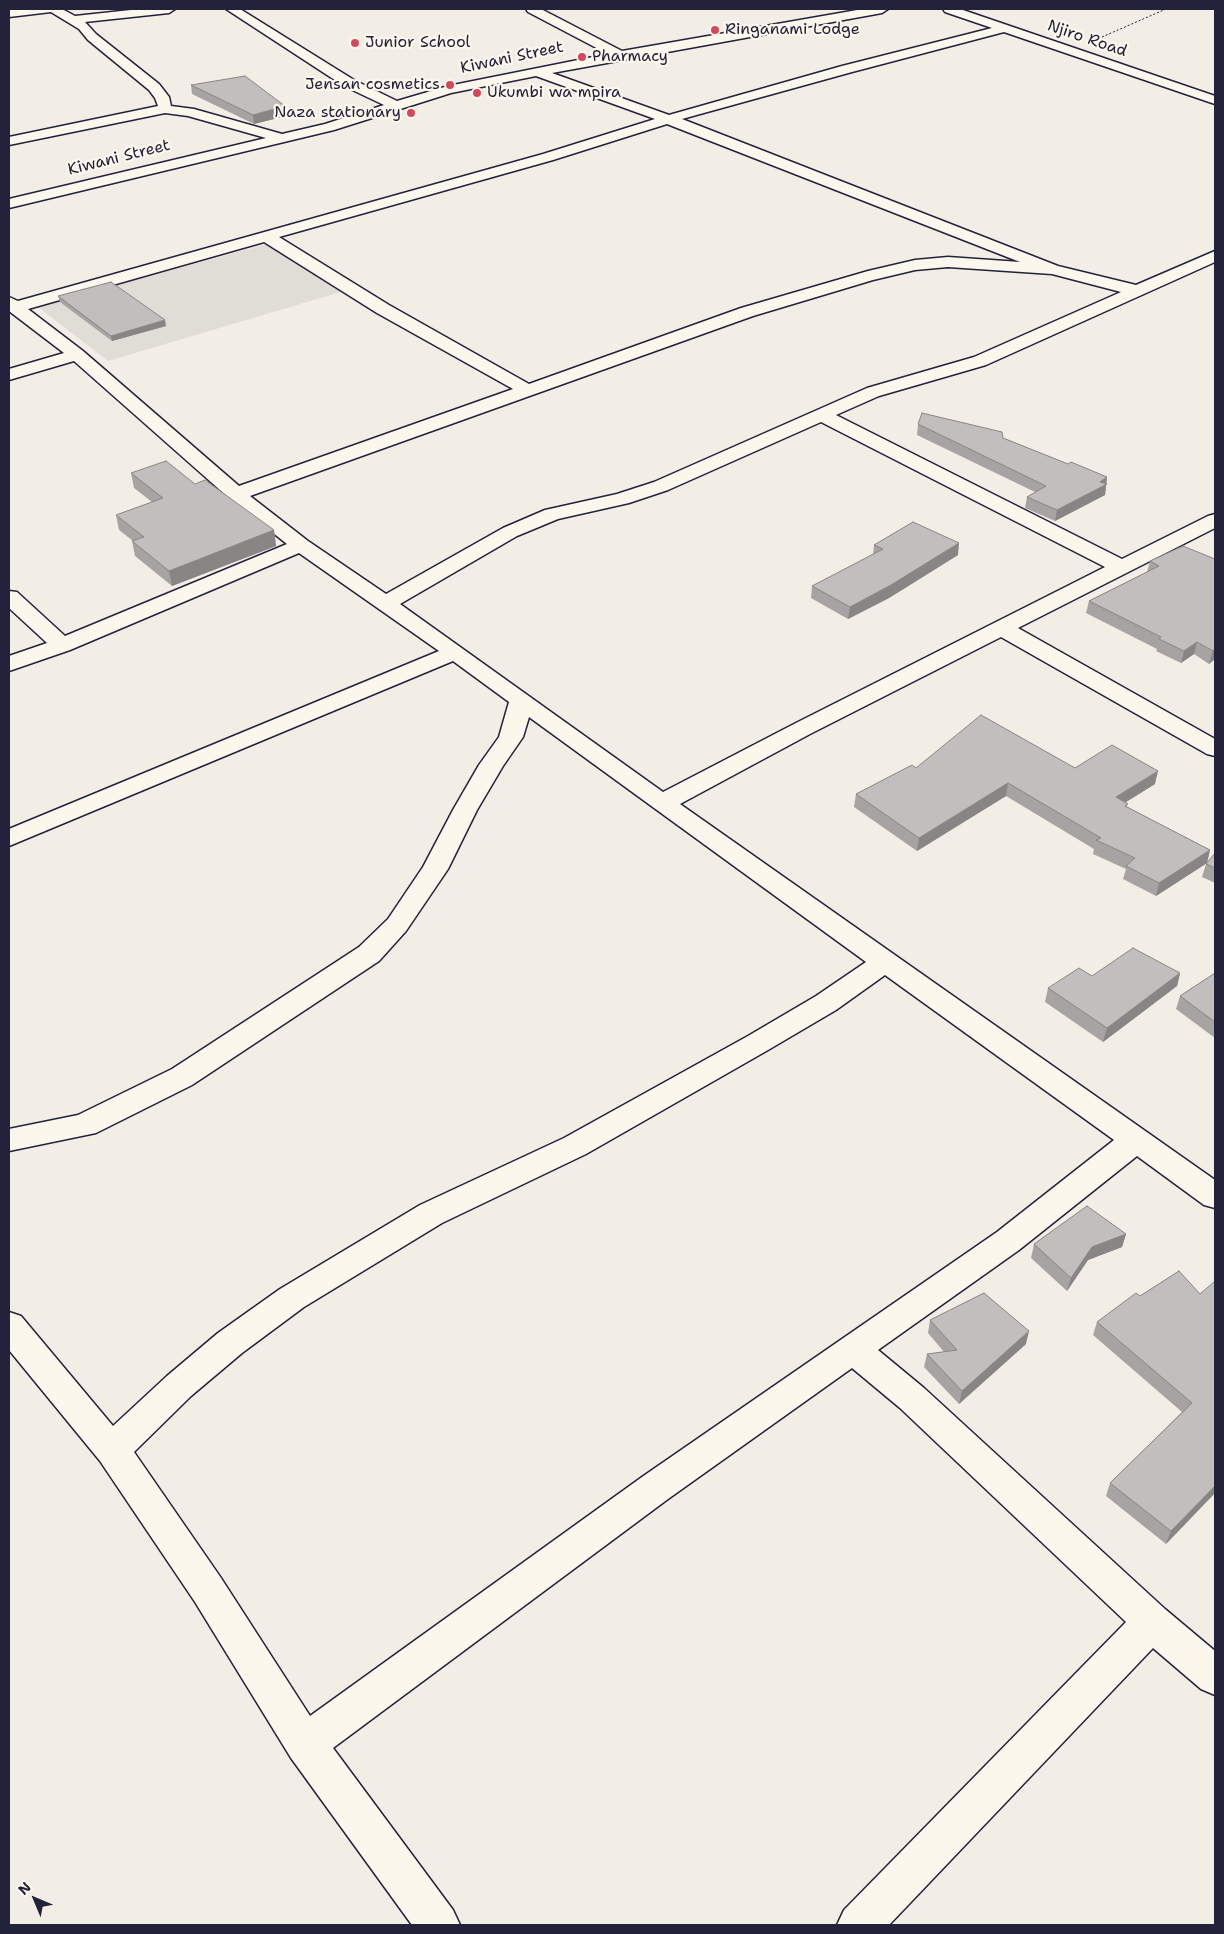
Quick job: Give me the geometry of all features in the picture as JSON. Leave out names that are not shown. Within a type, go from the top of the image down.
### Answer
[{"type":"street","points":[[9,12],[48,9]]},
{"type":"street","points":[[54,9],[83,26],[92,37],[154,87],[162,97],[165,109]]},
{"type":"street","points":[[73,20],[170,9]]},
{"type":"street","points":[[232,9],[356,87],[394,105]]},
{"type":"street","points":[[532,9],[620,55]]},
{"type":"street","name":"Kiwani Street","points":[[9,203],[346,122],[394,105],[448,90],[620,55],[882,9]]},
{"type":"street","name":"Njiro Road","points":[[949,9],[1215,100]]},
{"type":"street","points":[[964,14],[987,11]]},
{"type":"street","points":[[12,304],[266,236],[548,157],[668,119],[847,69],[1005,28]]},
{"type":"street","points":[[535,71],[668,119],[1052,269],[1138,291]]},
{"type":"street","points":[[9,141],[165,109],[189,112],[280,138]]},
{"type":"street","points":[[266,236],[384,309],[526,390]]},
{"type":"street","points":[[386,603],[518,528],[552,514],[622,499],[661,486],[873,392],[980,361],[1215,256]]},
{"type":"street","points":[[236,494],[747,312],[801,295],[915,265],[948,262],[1052,269]]},
{"type":"street","points":[[12,304],[77,355],[236,494],[301,545],[456,652],[521,702],[1215,1196]]},
{"type":"street","points":[[9,375],[77,355]]},
{"type":"street","points":[[822,415],[1121,567]]},
{"type":"street","points":[[662,803],[802,728],[1215,520]]},
{"type":"street","points":[[9,664],[62,645],[190,593],[301,545]]},
{"type":"street","points":[[9,597],[62,645]]},
{"type":"street","points":[[1002,628],[1215,749]]},
{"type":"street","points":[[9,838],[220,748],[456,652]]},
{"type":"street","points":[[9,1140],[85,1125],[182,1077],[369,954],[397,925],[435,870],[465,810],[491,765],[511,737],[521,702]]},
{"type":"street","points":[[112,1450],[179,1386],[230,1343],[292,1298],[431,1214],[575,1146],[758,1043],[826,1003],[884,962]]},
{"type":"street","points":[[306,1744],[655,1488],[1008,1241],[1137,1139]]},
{"type":"street","points":[[9,1326],[112,1450],[208,1590],[306,1744],[438,1925]]},
{"type":"street","points":[[853,1349],[912,1398],[1152,1622],[1215,1676]]},
{"type":"street","points":[[860,1925],[1152,1622]]},
{"type":"path","points":[[1072,51],[1166,9]]},
{"type":"shaded area","points":[[267,244],[344,291],[108,361],[38,307]]},
{"type":"building","points":[[245,76],[285,106],[253,115],[191,85]]},
{"type":"building","points":[[111,282],[165,320],[111,336],[58,296]]},
{"type":"building","points":[[922,413],[1002,432],[1003,438],[1068,464],[1071,462],[1107,477],[1100,482],[1107,484],[1057,510],[1027,497],[1046,486],[918,424]]},
{"type":"building","points":[[166,461],[195,484],[205,480],[274,530],[169,571],[132,541],[144,537],[116,515],[163,498],[131,473]]},
{"type":"building","points":[[913,522],[959,543],[891,585],[850,607],[812,586],[883,549],[874,545]]},
{"type":"building","points":[[1183,546],[1215,559],[1215,649],[1213,651],[1197,642],[1184,651],[1159,639],[1161,637],[1089,601],[1159,566],[1150,561]]},
{"type":"building","points":[[981,715],[1075,768],[1112,745],[1158,771],[1116,797],[1128,804],[1125,806],[1210,850],[1159,883],[1126,866],[1135,858],[1096,840],[1101,838],[1008,783],[919,838],[856,794],[912,765],[916,768]]},
{"type":"building","points":[[1215,853],[1215,868],[1206,864]]},
{"type":"building","points":[[1133,948],[1180,973],[1107,1028],[1048,988],[1079,968],[1092,976]]},
{"type":"building","points":[[1215,973],[1215,1022],[1180,996]]},
{"type":"building","points":[[1087,1206],[1126,1234],[1092,1247],[1071,1278],[1034,1244]]},
{"type":"building","points":[[1179,1271],[1200,1294],[1215,1281],[1215,1486],[1171,1531],[1110,1483],[1192,1403],[1097,1322],[1136,1293],[1140,1296]]},
{"type":"building","points":[[984,1293],[1029,1331],[962,1391],[927,1354],[957,1350],[930,1320]]},
{"type":"place","name":"Ringanami Lodge","points":[[715,30]]},
{"type":"place","name":"Junior School","points":[[355,43]]},
{"type":"place","name":"Pharmacy","points":[[582,57]]},
{"type":"place","name":"Jensan cosmetics","points":[[450,85]]},
{"type":"place","name":"Ukumbi wa mpira","points":[[477,93]]},
{"type":"place","name":"Naza stationary","points":[[411,113]]}]
